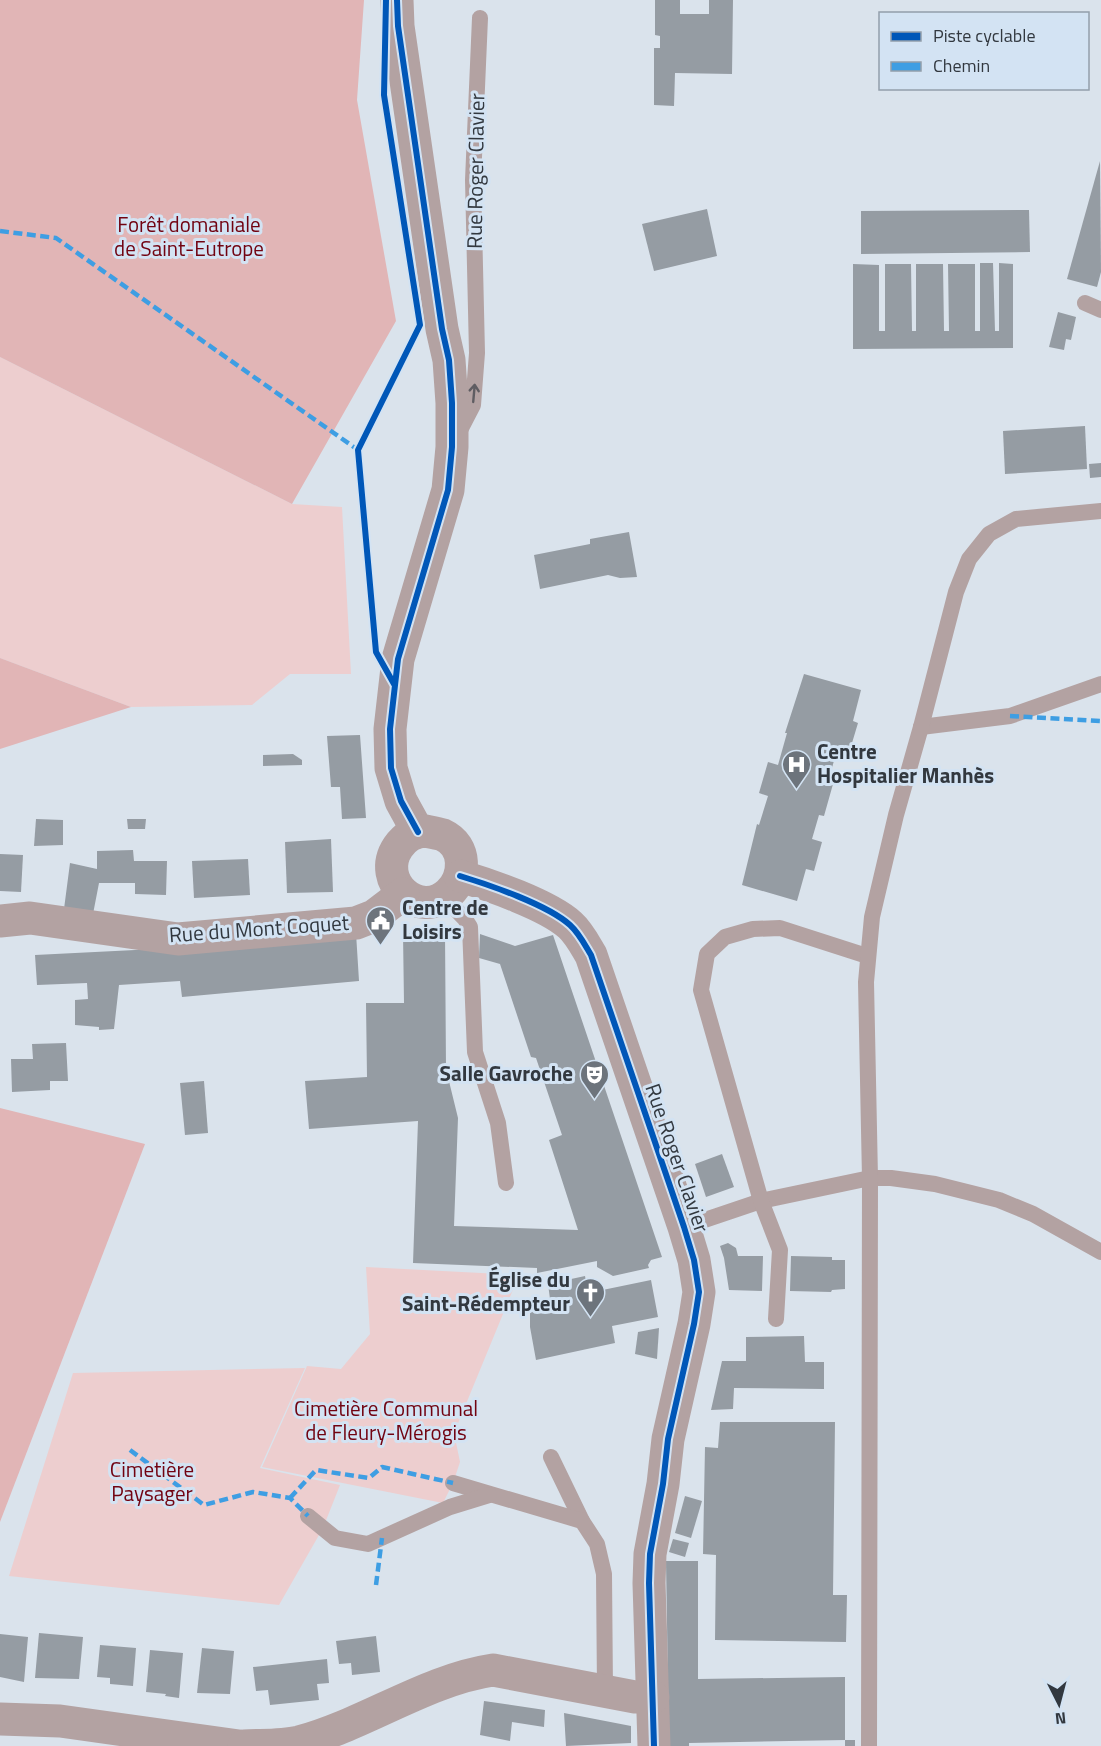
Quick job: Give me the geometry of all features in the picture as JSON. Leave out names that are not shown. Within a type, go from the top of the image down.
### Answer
[{"type":"street","points":[[398,0],[398,26],[448,360]]},
{"type":"street","name":"Rue Roger Clavier","points":[[418,832],[401,801],[392,768],[390,729],[398,659],[448,490],[452,447],[452,403],[448,360]]},
{"type":"street","points":[[403,894],[395,884],[390,868],[393,854],[404,838],[424,831],[444,836],[458,849],[462,863],[452,887]]},
{"type":"street","name":"Rue Roger Clavier","points":[[403,894],[416,901],[431,902],[452,887],[487,884],[554,915],[570,925],[582,939],[591,955],[684,1227],[699,1292],[668,1439],[663,1484],[650,1554],[654,1746]]},
{"type":"street","name":"Rue du Mont Coquet","points":[[0,921],[30,918],[178,939],[356,923],[374,916],[403,894]]},
{"type":"street","points":[[244,1746],[296,1743],[327,1734],[471,1673],[493,1670],[635,1697],[653,1697]]},
{"type":"street","points":[[0,1719],[60,1721],[239,1746]]},
{"type":"lane","name":"Rue Roger Clavier","points":[[452,447],[472,405],[477,353],[473,180],[480,18]]},
{"type":"lane","points":[[1085,303],[1101,310]]},
{"type":"lane","name":"Rue Roger Clavier","points":[[448,360],[474,346],[476,324]]},
{"type":"lane","points":[[869,1746],[870,1178],[866,992],[867,956],[872,917],[896,815],[956,592],[969,559],[989,534],[1016,519],[1101,511]]},
{"type":"lane","points":[[921,727],[1010,716],[1101,684]]},
{"type":"lane","points":[[452,887],[470,927],[475,1052],[498,1123],[506,1183]]},
{"type":"lane","points":[[776,1319],[780,1250],[761,1202],[701,990],[707,954],[725,937],[753,929],[780,928],[867,956]]},
{"type":"lane","points":[[684,1227],[761,1202],[870,1178],[909,1179],[999,1200],[1033,1214],[1101,1252]]},
{"type":"lane","points":[[551,1457],[582,1521],[597,1544],[604,1574],[605,1691]]},
{"type":"lane","points":[[453,1483],[582,1521]]},
{"type":"lane","points":[[308,1516],[335,1538],[368,1544],[450,1507],[489,1495]]},
{"type":"green space","name":"Forêt domaniale de Saint-Eutrope","points":[[0,0],[364,0],[357,100],[396,321],[292,504],[0,357]]},
{"type":"green space","points":[[0,357],[292,504],[342,507],[351,674],[290,674],[252,705],[131,707],[0,658]]},
{"type":"green space","points":[[0,658],[131,707],[0,749]]},
{"type":"green space","points":[[0,1108],[145,1144],[0,1522]]},
{"type":"green space","name":"Cimetière Communal de Fleury-Mérogis","points":[[366,1267],[519,1275],[454,1433],[460,1462],[443,1503],[262,1467],[307,1366],[341,1369],[370,1334]]},
{"type":"green space","name":"Cimetière Paysager","points":[[305,1368],[260,1468],[340,1485],[323,1528],[279,1605],[9,1576],[73,1373]]},
{"type":"building","points":[[655,0],[680,0],[680,14],[709,14],[709,0],[733,0],[732,74],[675,73],[674,106],[654,105],[654,48],[660,48],[660,36],[655,35]]},
{"type":"building","points":[[1100,161],[1101,272],[1097,287],[1067,279]]},
{"type":"building","points":[[707,209],[717,256],[654,271],[642,224]]},
{"type":"building","points":[[1029,210],[1030,252],[861,254],[861,211]]},
{"type":"building","points":[[980,263],[993,263],[995,331],[999,331],[999,263],[1013,264],[1013,348],[853,349],[853,264],[879,265],[879,331],[885,331],[885,264],[911,264],[912,331],[916,331],[916,264],[943,264],[944,331],[949,331],[948,264],[975,264],[975,331],[980,331]]},
{"type":"building","points":[[1058,312],[1076,317],[1071,340],[1066,339],[1064,350],[1049,347]]},
{"type":"building","points":[[1085,426],[1087,469],[1005,474],[1003,431]]},
{"type":"building","points":[[1101,463],[1101,477],[1090,478],[1089,464]]},
{"type":"building","points":[[629,532],[637,577],[620,578],[608,575],[540,589],[534,555],[590,544],[590,539]]},
{"type":"building","name":"Centre Hospitalier Manhès","points":[[804,674],[861,690],[853,721],[858,723],[849,753],[837,750],[830,775],[835,777],[824,816],[819,815],[812,839],[822,842],[814,871],[806,869],[797,901],[742,885],[757,824],[759,825],[768,796],[759,793],[768,762],[778,765],[787,733],[785,733]]},
{"type":"building","points":[[360,735],[366,818],[342,819],[340,787],[331,787],[327,736]]},
{"type":"building","points":[[293,754],[302,760],[302,765],[263,766],[263,755]]},
{"type":"building","points":[[36,819],[63,820],[63,845],[34,846]]},
{"type":"building","points":[[127,819],[146,819],[145,829],[128,829]]},
{"type":"building","points":[[331,839],[333,892],[287,893],[285,842]]},
{"type":"building","points":[[133,850],[134,861],[167,861],[166,895],[135,894],[135,883],[99,883],[93,914],[64,909],[70,863],[97,869],[97,851]]},
{"type":"building","points":[[0,854],[23,855],[21,892],[0,891]]},
{"type":"building","points":[[248,859],[250,895],[194,898],[192,861]]},
{"type":"building","points":[[356,933],[359,981],[182,997],[180,981],[119,985],[114,1029],[99,1030],[99,1027],[75,1025],[75,1000],[88,999],[87,983],[37,985],[35,955],[175,948]]},
{"type":"building","points":[[403,933],[445,933],[446,1069],[458,1118],[454,1226],[578,1230],[549,1140],[562,1135],[536,1058],[531,1057],[500,964],[479,958],[480,934],[515,946],[553,935],[662,1257],[651,1260],[649,1268],[613,1276],[597,1267],[597,1261],[537,1273],[537,1268],[413,1263],[418,1121],[309,1129],[305,1081],[367,1077],[366,1003],[404,1003]]},
{"type":"building","points":[[66,1043],[68,1081],[50,1081],[50,1090],[12,1092],[11,1059],[33,1059],[32,1044]]},
{"type":"building","points":[[204,1081],[208,1133],[185,1135],[180,1083]]},
{"type":"building","points":[[722,1154],[734,1187],[706,1197],[695,1164]]},
{"type":"building","points":[[728,1243],[736,1248],[738,1256],[763,1256],[762,1291],[729,1290],[720,1246]]},
{"type":"building","points":[[791,1256],[832,1257],[832,1260],[845,1260],[845,1289],[831,1292],[790,1291]]},
{"type":"building","name":"Église du Saint-Rédempteur","points":[[585,1276],[588,1293],[651,1280],[658,1317],[612,1326],[615,1343],[536,1360],[530,1327],[530,1313],[533,1306],[537,1302],[550,1299],[548,1284]]},
{"type":"building","points":[[659,1328],[657,1359],[635,1354],[638,1332]]},
{"type":"building","points":[[804,1336],[805,1362],[824,1362],[824,1389],[734,1388],[733,1409],[711,1410],[722,1361],[746,1361],[746,1337]]},
{"type":"building","points":[[720,1422],[835,1422],[833,1595],[847,1595],[846,1642],[715,1640],[716,1555],[703,1554],[705,1447],[718,1448]]},
{"type":"building","points":[[685,1496],[702,1501],[691,1538],[675,1533]]},
{"type":"building","points":[[673,1539],[689,1543],[685,1557],[669,1552]]},
{"type":"building","points":[[666,1561],[698,1561],[698,1679],[845,1677],[845,1740],[689,1743],[689,1746],[669,1746]]},
{"type":"building","points":[[39,1633],[83,1637],[79,1679],[35,1678]]},
{"type":"building","points":[[0,1634],[28,1637],[24,1682],[0,1677]]},
{"type":"building","points":[[376,1636],[380,1672],[352,1675],[351,1663],[339,1664],[336,1641]]},
{"type":"building","points":[[100,1645],[136,1648],[133,1686],[110,1684],[110,1678],[97,1677]]},
{"type":"building","points":[[202,1648],[234,1651],[230,1694],[197,1693]]},
{"type":"building","points":[[150,1650],[183,1653],[179,1698],[146,1692]]},
{"type":"building","points":[[327,1659],[329,1683],[317,1684],[319,1700],[270,1705],[268,1690],[256,1691],[253,1667]]},
{"type":"building","points":[[484,1701],[545,1710],[544,1727],[512,1722],[510,1741],[480,1735]]},
{"type":"building","points":[[564,1713],[631,1726],[631,1743],[566,1746]]},
{"type":"building","points":[[845,1740],[855,1740],[855,1746],[845,1746]]},
{"type":"marked path","points":[[0,231],[56,238],[358,450]]},
{"type":"marked path","points":[[1010,716],[1101,721]]},
{"type":"marked path","points":[[130,1450],[204,1505],[253,1492],[290,1498],[308,1516]]},
{"type":"marked path","points":[[290,1498],[316,1470],[369,1478],[382,1467],[453,1483]]},
{"type":"marked path","points":[[376,1585],[382,1538]]},
{"type":"cycle path","points":[[386,0],[384,95],[420,325],[358,450],[376,652],[394,684]]},
{"type":"cycle path","points":[[397,0],[398,26],[442,329],[449,360],[452,403],[452,447],[448,490],[398,659],[390,729],[391,768],[401,801],[418,832]]},
{"type":"cycle path","points":[[460,876],[502,890],[548,910],[570,925],[584,943],[591,955],[694,1260],[699,1292],[668,1439],[663,1484],[650,1554],[654,1746]]},
{"type":"place","name":"Centre Hospitalier Manhès","points":[[796,790]]},
{"type":"place","name":"Centre de Loisirs","points":[[381,946]]},
{"type":"place","name":"Salle Gavroche","points":[[594,1100]]},
{"type":"place","name":"Église du Saint-Rédempteur","points":[[591,1318]]}]
